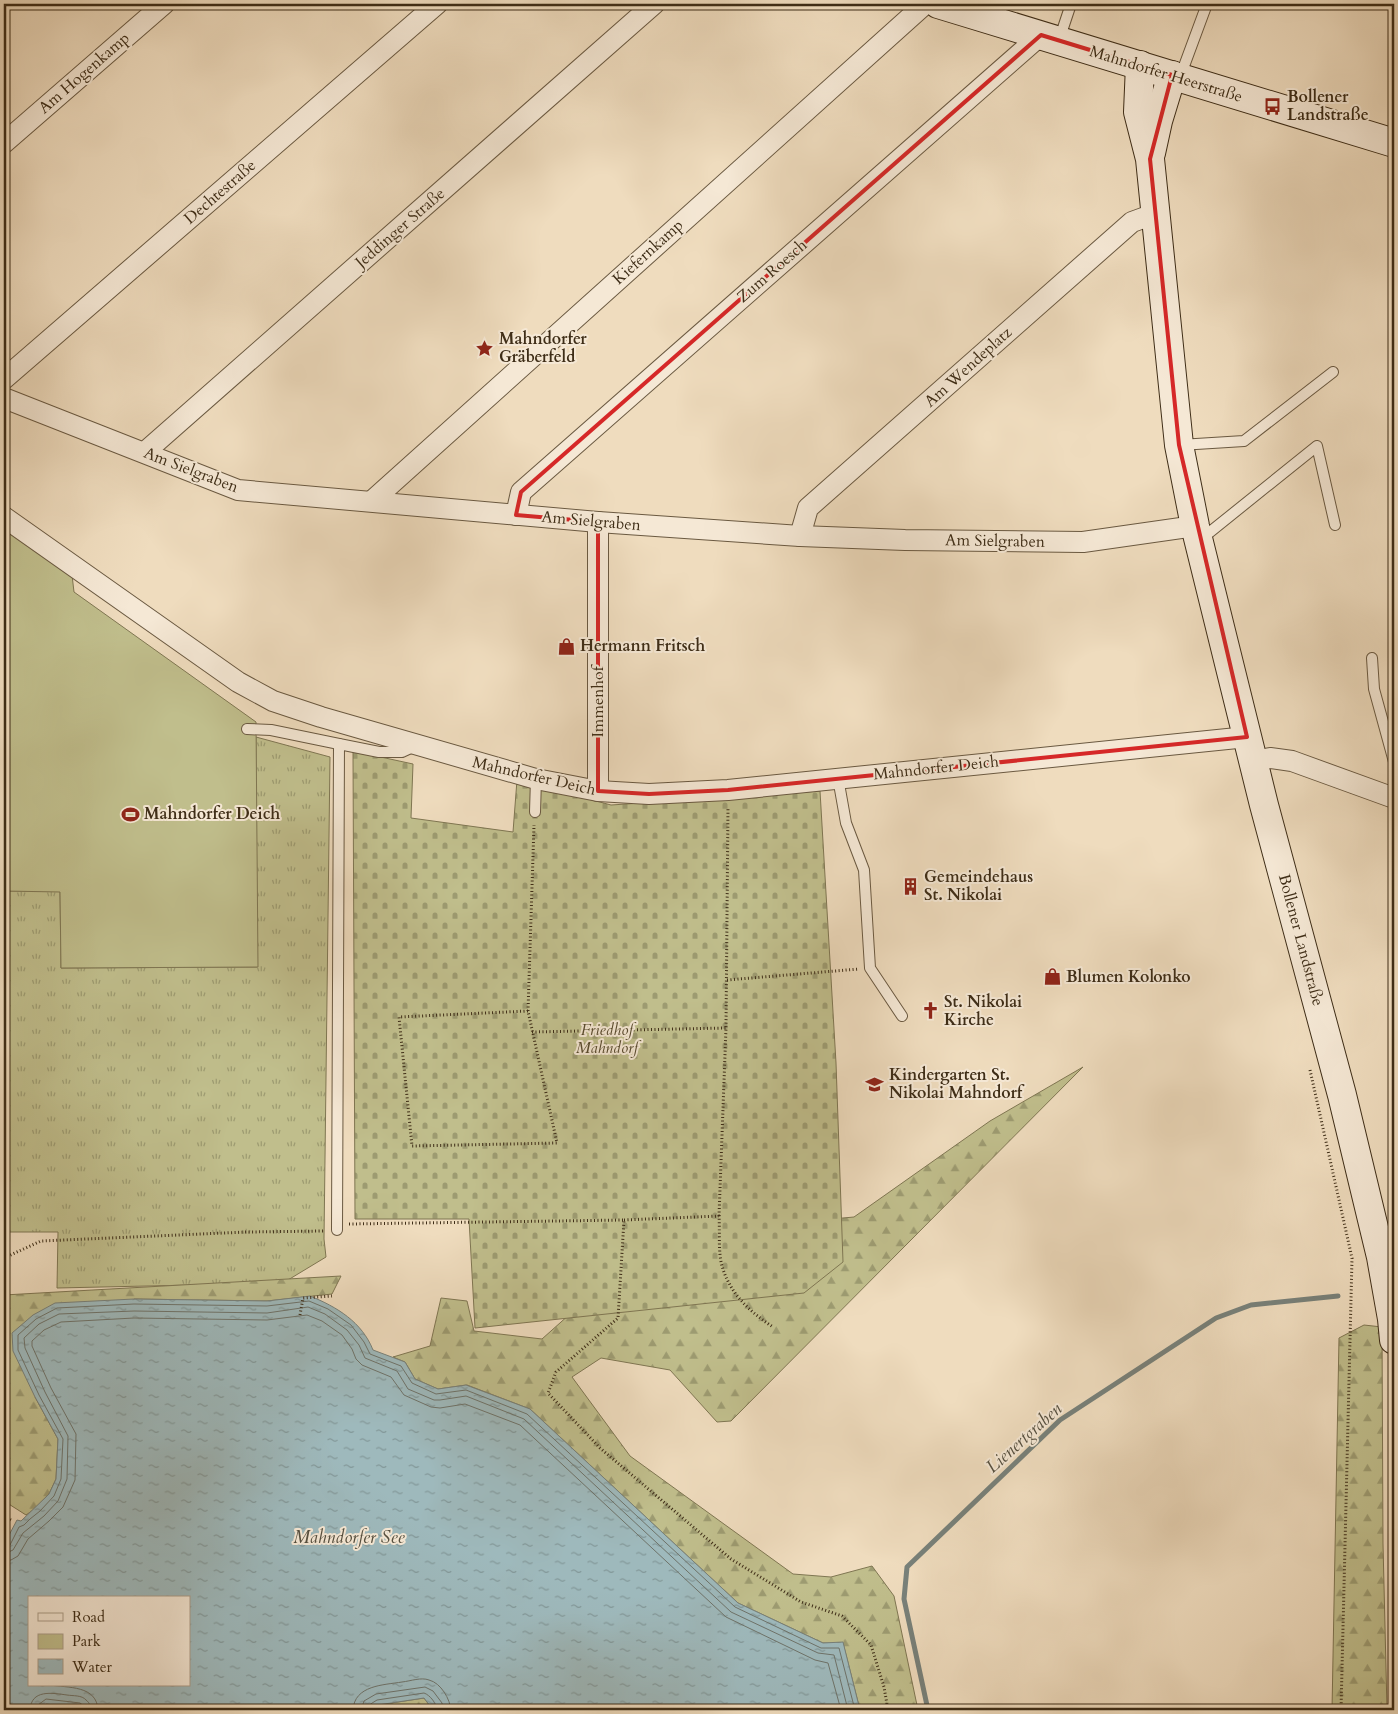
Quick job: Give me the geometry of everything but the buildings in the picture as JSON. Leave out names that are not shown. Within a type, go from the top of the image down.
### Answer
[{"type":"street","name":"Am Hogenkamp","points":[[4,143],[164,4]]},
{"type":"street","name":"Dechtestraße","points":[[4,379],[436,4]]},
{"type":"street","name":"Jeddinger Straße","points":[[145,452],[654,4]]},
{"type":"street","name":"Kiefernkamp","points":[[372,501],[925,4]]},
{"type":"street","name":"Mahndorfer Heerstraße","points":[[938,4],[1394,143]]},
{"type":"street","name":"Zum Roesch","points":[[516,515],[521,492],[1050,38]]},
{"type":"street","name":"Bollener Landstraße","points":[[1140,66],[1138,112],[1150,159],[1154,214],[1179,445],[1197,533],[1250,749],[1342,1095],[1381,1257],[1394,1340]]},
{"type":"street","name":"Bollener Landstraße","points":[[1150,159],[1158,121],[1176,76]]},
{"type":"street","name":"Am Wendeplatz","points":[[800,536],[808,508],[1132,222],[1154,214]]},
{"type":"street","name":"Am Sielgraben","points":[[4,398],[238,490],[598,522],[800,536],[905,540],[1084,542],[1197,533]]},
{"type":"street","name":"Mahndorfer Deich","points":[[4,517],[238,682],[273,701],[415,746],[536,779],[598,791],[649,794],[728,790],[838,778],[1250,749],[1270,758],[1292,761],[1394,798]]},
{"type":"street","name":"Immenhof","points":[[598,522],[598,791]]},
{"type":"lane","points":[[1050,38],[1071,4]]},
{"type":"lane","points":[[1176,76],[1207,4]]},
{"type":"lane","points":[[1179,445],[1244,441],[1333,372]]},
{"type":"lane","points":[[1197,533],[1317,446],[1335,525]]},
{"type":"lane","points":[[1372,658],[1374,689],[1394,762]]},
{"type":"lane","points":[[247,729],[271,730],[379,752],[402,752],[415,746]]},
{"type":"lane","points":[[336,1230],[339,744]]},
{"type":"lane","points":[[838,778],[846,824],[864,870],[870,968],[902,1016]]},
{"type":"lane","points":[[535,812],[536,779]]},
{"type":"path","points":[[728,790],[726,1028],[719,1216],[722,1265],[731,1286],[743,1304],[757,1317],[773,1327]]},
{"type":"path","points":[[528,1011],[399,1017],[412,1146],[557,1143],[528,1011],[535,812]]},
{"type":"path","points":[[727,980],[870,968]]},
{"type":"path","points":[[532,1032],[726,1028]]},
{"type":"path","points":[[1310,1067],[1352,1258],[1341,1710]]},
{"type":"path","points":[[4,1258],[41,1241],[336,1230],[346,1224],[624,1220],[719,1216]]},
{"type":"path","points":[[624,1220],[618,1318],[556,1372],[548,1393],[600,1448],[731,1560],[801,1602],[842,1616],[871,1645],[884,1687],[888,1710]]},
{"type":"path","points":[[300,1316],[303,1298],[332,1296]]},
{"type":"path","points":[[4,1516],[11,1520]]},
{"type":"highlighted area","points":[[1041,35],[1172,75],[1150,159],[1179,445],[1247,737],[728,790],[649,794],[598,791],[598,522],[516,515],[521,492]]},
{"type":"green space","name":"Mahndorfer Deich","points":[[4,528],[72,575],[74,592],[256,722],[258,967],[61,968],[60,892],[4,891]]},
{"type":"green space","points":[[256,737],[330,757],[324,1239],[326,1257],[283,1283],[57,1288],[58,1232],[4,1232],[4,891],[60,891],[61,968],[257,967]]},
{"type":"green space","name":"Friedhof Mahndorf","points":[[353,751],[413,764],[411,818],[513,832],[517,780],[611,805],[820,791],[836,1063],[843,1262],[804,1293],[475,1328],[469,1219],[355,1219]]},
{"type":"green space","points":[[1083,1067],[731,1421],[717,1422],[670,1370],[601,1358],[572,1377],[630,1456],[793,1574],[831,1577],[872,1566],[894,1596],[918,1710],[860,1710],[843,1643],[823,1643],[738,1603],[530,1409],[467,1385],[438,1389],[415,1379],[405,1362],[393,1357],[430,1346],[441,1298],[467,1301],[474,1331],[542,1339],[589,1297],[798,1222],[854,1217],[990,1121]]},
{"type":"green space","points":[[341,1276],[332,1294],[267,1301],[134,1299],[35,1397],[58,1439],[56,1479],[49,1494],[36,1508],[26,1515],[4,1501],[4,1295]]},
{"type":"green space","points":[[1364,1325],[1382,1327],[1383,1544],[1387,1710],[1332,1710],[1339,1338]]},
{"type":"green space","points":[[424,1698],[433,1710],[368,1710],[378,1705]]},
{"type":"green space","points":[[46,1704],[98,1710],[40,1710]]},
{"type":"water","name":"Mahndorfer See","points":[[310,1296],[330,1305],[348,1317],[362,1331],[373,1350],[405,1362],[415,1379],[438,1389],[466,1385],[530,1409],[738,1603],[823,1643],[843,1642],[860,1710],[433,1710],[424,1698],[378,1705],[368,1710],[98,1710],[46,1704],[40,1710],[4,1710],[4,1553],[7,1539],[17,1520],[21,1521],[49,1494],[56,1479],[58,1439],[13,1351],[12,1333],[33,1315],[55,1303],[134,1299],[267,1301]]},
{"type":"waterway","name":"Lienertgraben","points":[[928,1710],[904,1599],[907,1567],[1060,1420],[1216,1318],[1251,1305],[1338,1296]]},
{"type":"place","name":"Bollener Landstraße","points":[[1273,106]]},
{"type":"place","name":"Mahndorfer Gräberfeld","points":[[485,348]]},
{"type":"place","name":"Hermann Fritsch","points":[[566,646]]},
{"type":"place","name":"Mahndorfer Deich","points":[[130,814]]},
{"type":"place","name":"Gemeindehaus St. Nikolai","points":[[910,886]]},
{"type":"place","name":"Blumen Kolonko","points":[[1052,977]]},
{"type":"place","name":"St. Nikolai Kirche","points":[[930,1011]]},
{"type":"place","name":"Kindergarten St. Nikolai Mahndorf","points":[[875,1084]]}]
